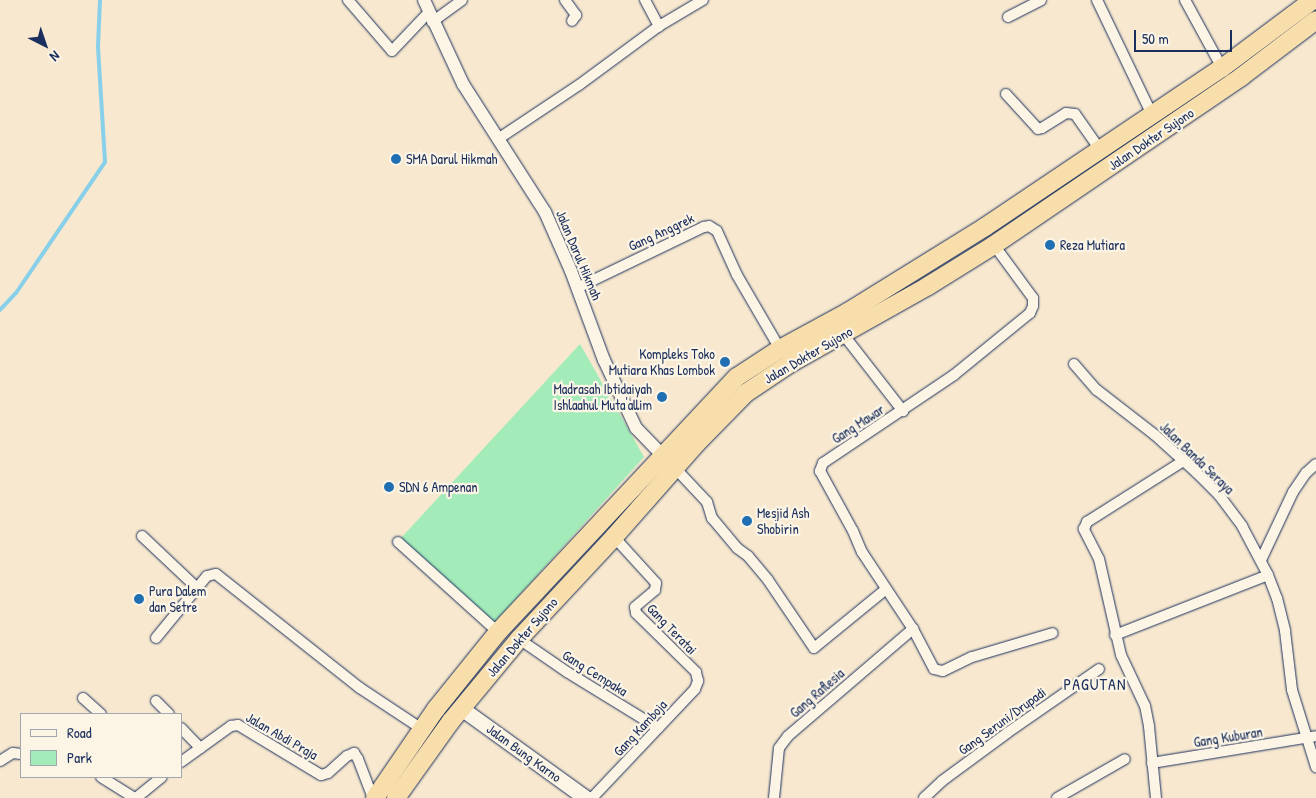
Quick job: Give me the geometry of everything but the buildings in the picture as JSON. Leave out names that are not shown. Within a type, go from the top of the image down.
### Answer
[{"type":"highway","points":[[374,798],[436,709],[498,632],[669,462],[737,377],[780,349],[848,312],[948,251],[1080,165],[1222,68],[1313,0]]},
{"type":"highway","name":"Jalan Dokter Sujono","points":[[396,798],[461,708],[519,639],[614,537],[669,462],[746,393],[791,364],[994,245],[1241,78],[1316,20]]},
{"type":"highway","points":[[1080,165],[1091,180]]},
{"type":"highway","points":[[436,709],[461,708],[456,683]]},
{"type":"main road","name":"Jalan Bung Karno","points":[[461,708],[586,798]]},
{"type":"street","points":[[348,0],[392,51],[428,11],[462,0]]},
{"type":"street","points":[[565,0],[576,15],[572,21]]},
{"type":"street","points":[[645,0],[659,26]]},
{"type":"street","points":[[498,139],[579,85],[659,26],[703,0]]},
{"type":"street","points":[[1008,16],[1041,0]]},
{"type":"street","points":[[1097,0],[1152,115]]},
{"type":"street","points":[[1185,0],[1222,68]]},
{"type":"street","name":"Jalan Darul Hikmah","points":[[428,11],[464,84],[545,212],[577,288],[604,360],[636,428],[669,462]]},
{"type":"street","points":[[1006,94],[1038,129],[1066,113],[1077,115],[1102,150]]},
{"type":"street","name":"Gang Anggrek","points":[[577,288],[704,227],[711,227],[717,231],[738,275],[780,349]]},
{"type":"street","name":"Gang Mawar","points":[[994,245],[1032,298],[1032,311],[954,375],[823,463],[820,469],[821,475],[853,531],[862,552],[913,629],[933,668],[943,671],[972,657],[1053,633]]},
{"type":"street","points":[[844,334],[903,411]]},
{"type":"street","name":"Jalan Banda Seraya","points":[[1074,364],[1097,390],[1155,435],[1219,495],[1242,526],[1268,575],[1280,609],[1292,690],[1312,738],[1316,766]]},
{"type":"street","points":[[1156,798],[1149,726],[1145,706],[1121,655],[1099,559],[1084,531],[1084,526],[1183,461]]},
{"type":"street","points":[[669,462],[708,502],[712,518],[737,548],[748,556],[768,580],[814,648],[886,589]]},
{"type":"street","points":[[1261,560],[1290,499],[1306,473],[1316,464]]},
{"type":"street","points":[[142,536],[197,588]]},
{"type":"street","name":"Gang Teratai","points":[[614,537],[656,583],[655,590],[635,607],[636,614],[696,672]]},
{"type":"street","points":[[398,542],[498,632]]},
{"type":"street","points":[[156,638],[207,576],[216,574],[360,688],[422,729]]},
{"type":"street","points":[[1116,635],[1268,575]]},
{"type":"street","name":"Gang Raflesia","points":[[774,798],[779,748],[788,736],[913,629]]},
{"type":"street","name":"Gang Cempaka","points":[[519,639],[566,672],[658,728]]},
{"type":"street","name":"Gang Seruni/Drupadi","points":[[924,798],[942,781],[1007,733],[1100,669]]},
{"type":"street","name":"Gang Kamboja","points":[[592,798],[696,687],[698,681],[696,672]]},
{"type":"street","points":[[83,698],[100,713]]},
{"type":"street","points":[[156,701],[167,713]]},
{"type":"street","name":"Jalan Abdi Praja","points":[[182,761],[231,726],[238,725],[321,775],[328,774],[347,756],[354,754],[358,759],[374,798]]},
{"type":"street","points":[[182,729],[200,748]]},
{"type":"street","name":"Gang Kuburan","points":[[1152,763],[1312,738]]},
{"type":"street","points":[[0,761],[13,753],[20,754]]},
{"type":"street","points":[[1056,798],[1124,759]]},
{"type":"street","points":[[103,778],[136,798],[161,778]]},
{"type":"green space","points":[[580,344],[644,457],[494,623],[401,538]]},
{"type":"waterway","points":[[0,310],[16,293],[105,162],[98,46],[100,0]]},
{"type":"place","name":"SMA Darul Hikmah","points":[[396,159]]},
{"type":"place","name":"Reza Mutiara","points":[[1050,245]]},
{"type":"place","name":"Kompleks Toko Mutiara Khas Lombok","points":[[725,362]]},
{"type":"place","name":"Madrasah Ibtidaiyah Ishlaahul Muta'allim","points":[[662,397]]},
{"type":"place","name":"SDN 6 Ampenan","points":[[389,487]]},
{"type":"place","name":"Mesjid Ash Shobirin","points":[[747,521]]},
{"type":"place","name":"Pura Dalem dan Setre","points":[[139,599]]},
{"type":"district","name":"PAGUTAN","points":[[1095,684]]}]
